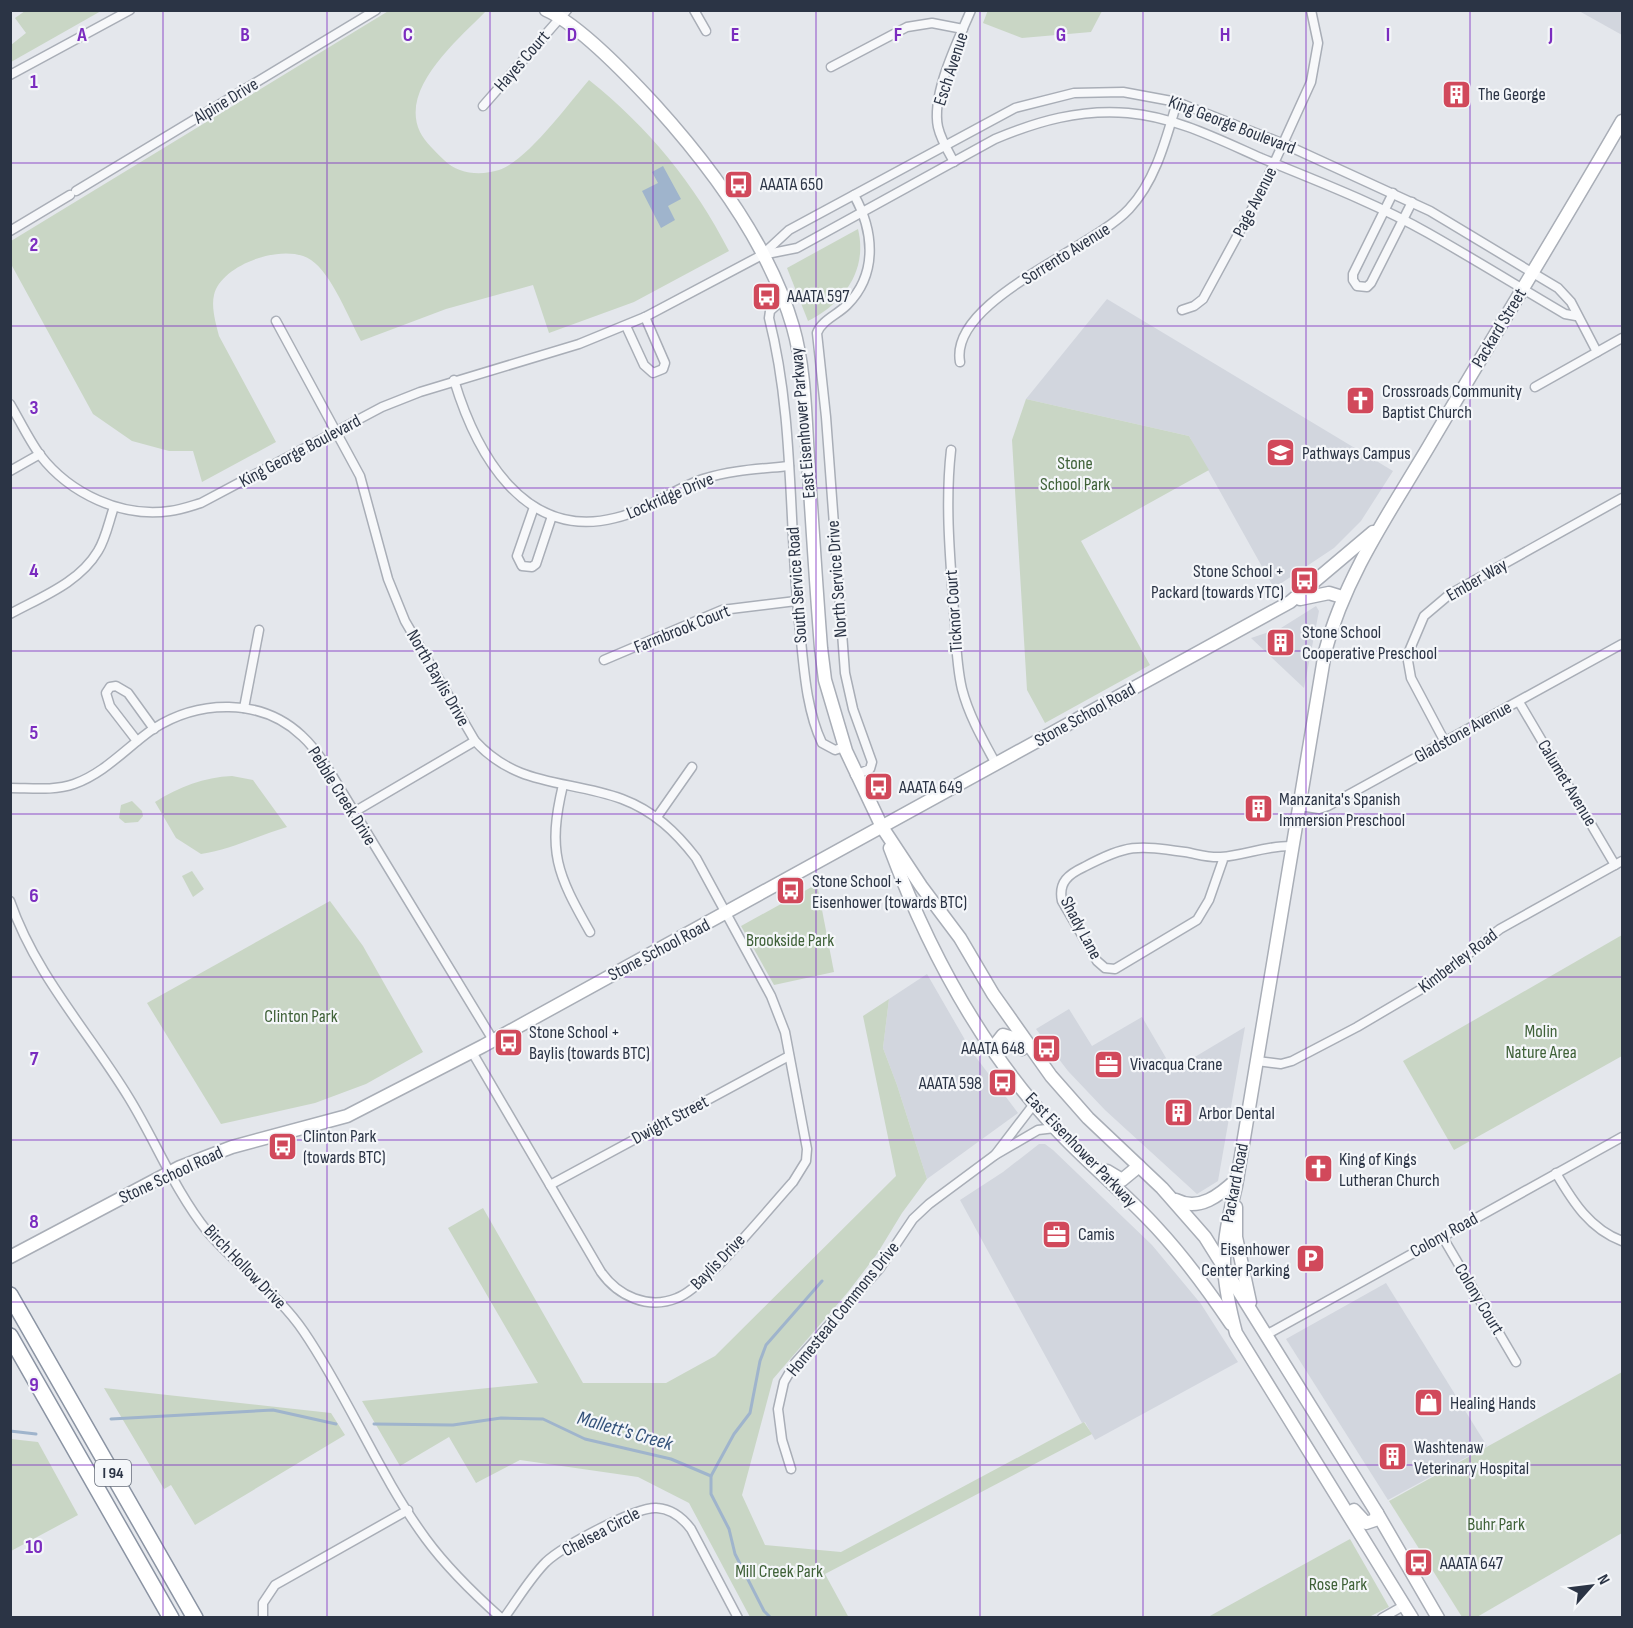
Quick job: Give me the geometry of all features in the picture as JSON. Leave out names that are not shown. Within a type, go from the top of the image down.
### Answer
[{"type":"highway","name":"I 94","points":[[10,1295],[195,1617]]},
{"type":"highway","name":"I 94","points":[[10,1336],[171,1617]]},
{"type":"main road","name":"East Eisenhower Parkway","points":[[546,10],[562,13],[678,130],[715,177],[762,255],[783,299],[793,329],[802,376],[825,680],[844,747],[855,775],[882,827],[922,928],[943,969],[992,1048],[1034,1104],[1187,1262],[1236,1333]]},
{"type":"main road","name":"Packard Street","points":[[1342,597],[1380,526],[1623,122]]},
{"type":"main road","points":[[1290,602],[1380,526]]},
{"type":"main road","points":[[1290,602],[1316,594],[1329,593],[1342,597]]},
{"type":"main road","name":"Packard Road","points":[[1342,597],[1325,652],[1237,1183],[1224,1238],[1222,1263],[1236,1333],[1412,1617]]},
{"type":"main road","name":"Stone School Road","points":[[13,1256],[170,1172],[232,1147],[347,1116],[472,1052],[1290,602]]},
{"type":"main road","name":"East Eisenhower Parkway","points":[[882,827],[960,938],[993,994],[1051,1076],[1088,1118],[1190,1218],[1222,1263],[1254,1315]]},
{"type":"main road","points":[[992,1048],[999,1037],[1010,1035],[1035,1066],[1051,1076]]},
{"type":"main road","points":[[1081,1155],[1095,1161],[1117,1179],[1127,1178],[1139,1166]]},
{"type":"main road","points":[[1171,1197],[1186,1206],[1199,1204],[1237,1183]]},
{"type":"main road","points":[[1237,1183],[1236,1237],[1254,1315],[1377,1513],[1438,1617]]},
{"type":"main road","points":[[1314,1458],[1334,1477],[1361,1520],[1372,1522],[1377,1513]]},
{"type":"main road","points":[[1369,1546],[1389,1566],[1420,1617]]},
{"type":"street","points":[[10,75],[130,10]]},
{"type":"street","name":"Alpine Drive","points":[[10,231],[375,10]]},
{"type":"street","points":[[694,10],[706,31]]},
{"type":"street","name":"Esch Avenue","points":[[954,162],[937,125],[937,111],[941,88],[971,10]]},
{"type":"street","name":"Page Avenue","points":[[1182,310],[1194,306],[1203,299],[1275,163],[1311,82],[1318,43],[1311,10]]},
{"type":"street","name":"Hayes Court","points":[[483,106],[562,13]]},
{"type":"street","points":[[831,67],[907,27],[932,22],[963,29]]},
{"type":"street","name":"King George Boulevard","points":[[10,404],[40,454],[63,478],[98,501],[114,507],[144,512],[170,511],[201,503],[382,407],[454,380],[579,344],[626,326],[762,255],[789,230],[945,144],[1015,108],[1074,93],[1124,92],[1177,102],[1284,144],[1412,202],[1533,272],[1566,295],[1597,352]]},
{"type":"street","name":"Sorrento Avenue","points":[[960,363],[958,351],[964,336],[986,307],[1003,293],[1102,232],[1130,208],[1148,183],[1163,150],[1177,102]]},
{"type":"street","name":"King George Boulevard","points":[[762,255],[797,248],[954,162],[1028,126],[1063,116],[1126,113],[1171,121],[1384,210],[1565,314],[1576,316]]},
{"type":"street","points":[[1393,193],[1353,274],[1353,280],[1357,286],[1367,287],[1371,283],[1412,202]]},
{"type":"street","points":[[854,195],[863,211]]},
{"type":"street","name":"North Service Drive","points":[[855,775],[870,769],[872,762],[854,709],[845,673],[826,417],[817,333],[821,325],[847,305],[866,274],[870,245],[863,211]]},
{"type":"street","name":"South Service Road","points":[[783,299],[770,311],[769,318],[783,388],[796,601],[805,678],[818,735],[827,748],[844,747]]},
{"type":"street","points":[[626,326],[644,365],[653,373],[658,373],[663,369],[665,363],[645,317]]},
{"type":"street","name":"North Baylis Drive","points":[[276,321],[336,431],[367,495],[395,599],[457,713],[476,741],[490,756],[512,771],[536,780],[621,799],[657,818],[680,836],[696,858],[727,913]]},
{"type":"street","points":[[1535,387],[1623,338]]},
{"type":"street","name":"Lockridge Drive","points":[[454,380],[465,415],[478,444],[500,476],[534,507],[552,516],[576,523],[617,518],[703,479],[738,471],[789,466]]},
{"type":"street","name":"Ticknor Court","points":[[951,450],[948,476],[958,662],[962,689],[971,714],[996,764]]},
{"type":"street","points":[[10,471],[40,454]]},
{"type":"street","name":"Ember Way","points":[[1445,742],[1411,678],[1408,662],[1410,648],[1424,616],[1450,594],[1623,498]]},
{"type":"street","points":[[10,614],[61,586],[88,565],[99,550],[114,507]]},
{"type":"street","points":[[534,507],[517,556],[522,566],[527,568],[536,564],[552,516]]},
{"type":"street","name":"Farmbrook Court","points":[[604,660],[722,610],[796,601]]},
{"type":"street","points":[[244,708],[259,630]]},
{"type":"street","name":"Gladstone Avenue","points":[[1300,806],[1319,809],[1328,807],[1623,644]]},
{"type":"street","points":[[137,741],[110,706],[106,693],[110,687],[116,686],[128,693],[154,729]]},
{"type":"street","name":"Calumet Avenue","points":[[1519,702],[1619,863]]},
{"type":"street","name":"Pebble Creek Drive","points":[[10,788],[40,789],[73,784],[104,768],[154,729],[198,709],[222,706],[244,708],[276,718],[302,735],[330,772],[460,982],[493,1040]]},
{"type":"street","points":[[354,812],[476,741]]},
{"type":"street","points":[[657,818],[692,766]]},
{"type":"street","points":[[564,785],[556,815],[556,858],[562,879],[590,932]]},
{"type":"street","name":"Shady Lane","points":[[1224,857],[1209,900],[1197,920],[1115,969],[1105,968],[1097,961],[1062,901],[1060,892],[1063,882],[1071,873],[1116,850],[1140,847],[1224,857],[1275,845],[1293,846]]},
{"type":"street","name":"Kimberley Road","points":[[1257,1061],[1281,1064],[1292,1061],[1358,1027],[1448,972],[1500,929],[1619,863]]},
{"type":"street","name":"Birch Hollow Drive","points":[[10,901],[24,935],[50,984],[104,1059],[182,1196],[208,1231],[300,1326],[425,1537],[449,1569],[502,1617]]},
{"type":"street","name":"Baylis Drive","points":[[472,1052],[608,1282],[623,1294],[652,1303],[676,1299],[688,1292],[793,1182],[806,1161],[806,1138],[780,1014],[727,913]]},
{"type":"street","name":"Dwight Street","points":[[550,1185],[789,1056]]},
{"type":"street","name":"Homestead Commons Drive","points":[[995,1155],[1034,1104]]},
{"type":"street","name":"Homestead Commons Drive","points":[[791,1469],[782,1440],[778,1409],[784,1382],[795,1363],[880,1268],[913,1219],[995,1155],[1038,1130],[1055,1128]]},
{"type":"street","name":"Colony Road","points":[[1266,1335],[1623,1137]]},
{"type":"street","points":[[1556,1173],[1578,1208],[1595,1226],[1623,1241]]},
{"type":"street","name":"Colony Court","points":[[1442,1236],[1516,1362]]},
{"type":"street","name":"Chelsea Circle","points":[[502,1617],[538,1572],[555,1555],[633,1512],[657,1508],[669,1510],[682,1518],[691,1529],[738,1617]]},
{"type":"street","points":[[263,1617],[263,1603],[275,1585],[408,1510]]},
{"type":"street","points":[[1382,1617],[1405,1605]]},
{"type":"shaded area","points":[[1579,11],[1622,11],[1622,35]]},
{"type":"shaded area","name":"Pathways Campus","points":[[1107,299],[1393,471],[1361,521],[1334,548],[1274,588],[1189,436],[1026,399]]},
{"type":"shaded area","points":[[1316,606],[1319,611],[1304,688],[1251,638],[1281,628]]},
{"type":"shaded area","points":[[927,974],[972,1052],[1018,1113],[927,1179],[883,1048],[889,999]]},
{"type":"shaded area","points":[[1069,1009],[1092,1046],[1142,1017],[1173,1070],[1245,1027],[1218,1181],[1197,1194],[1105,1110],[1068,1071],[1036,1029]]},
{"type":"shaded area","points":[[1039,1144],[1045,1144],[1053,1150],[1152,1245],[1201,1304],[1238,1362],[1095,1440],[1085,1422],[1082,1423],[960,1200],[1003,1172]]},
{"type":"shaded area","points":[[1386,1283],[1487,1446],[1388,1500],[1286,1339]]},
{"type":"green space","points":[[390,10],[486,11],[435,66],[418,98],[416,115],[420,132],[431,147],[450,165],[470,173],[484,173],[499,170],[510,164],[535,144],[589,80],[631,117],[668,158],[701,202],[729,251],[634,302],[549,333],[533,285],[446,309],[361,341],[333,286],[311,260],[300,255],[286,254],[255,259],[228,274],[219,284],[214,295],[213,311],[219,336],[276,442],[202,482],[193,451],[169,451],[132,441],[93,414],[11,264],[11,241]]},
{"type":"green space","points":[[988,10],[1102,11],[1091,32],[1022,38],[983,23]]},
{"type":"green space","points":[[25,11],[101,11],[11,62],[11,45],[26,33],[15,18]]},
{"type":"green space","points":[[858,229],[859,258],[850,284],[832,305],[808,321],[787,268]]},
{"type":"green space","name":"Stone School Park","points":[[1026,399],[1189,436],[1209,470],[1081,541],[1150,665],[1045,723],[1027,690],[1012,440]]},
{"type":"green space","points":[[232,776],[253,780],[287,827],[233,846],[201,854],[176,838],[155,802],[192,784],[212,778]]},
{"type":"green space","points":[[132,801],[142,811],[143,816],[138,822],[125,823],[119,818],[121,805]]},
{"type":"green space","points":[[192,871],[204,889],[193,897],[182,876]]},
{"type":"green space","name":"Brookside Park","points":[[817,884],[834,972],[774,985],[741,926]]},
{"type":"green space","name":"Clinton Park","points":[[330,901],[363,946],[423,1052],[366,1084],[315,1103],[221,1124],[147,1003]]},
{"type":"green space","name":"Molin Nature Area","points":[[1622,935],[1622,1056],[1454,1150],[1403,1061]]},
{"type":"green space","name":"Mill Creek Park","points":[[889,999],[883,1048],[927,1179],[902,1213],[877,1254],[848,1292],[773,1379],[742,1495],[765,1545],[841,1552],[1084,1422],[1092,1434],[825,1574],[849,1618],[750,1617],[689,1503],[638,1477],[520,1460],[476,1483],[449,1437],[400,1466],[362,1401],[538,1383],[448,1228],[483,1208],[583,1383],[666,1383],[715,1356],[896,1176],[863,1016]]},
{"type":"green space","name":"Buhr Park","points":[[1622,1372],[1622,1533],[1477,1617],[1462,1617],[1389,1501]]},
{"type":"green space","points":[[104,1388],[331,1413],[345,1435],[195,1525],[171,1485],[164,1489]]},
{"type":"green space","points":[[11,1439],[38,1442],[78,1515],[11,1551]]},
{"type":"green space","name":"Rose Park","points":[[1350,1539],[1389,1607],[1369,1617],[1208,1617]]},
{"type":"water","points":[[663,166],[681,199],[668,206],[675,220],[661,228],[642,191],[658,183],[652,172]]},
{"type":"waterway","points":[[771,1618],[764,1611],[735,1554],[729,1529],[711,1494],[711,1476],[734,1434],[750,1413],[760,1361],[766,1345],[822,1281]]},
{"type":"waterway","name":"Mallett's Creek","points":[[111,1419],[273,1410],[336,1424]]},
{"type":"waterway","name":"Mallett's Creek","points":[[374,1424],[453,1425],[501,1418],[543,1419],[585,1439],[671,1459],[711,1476]]},
{"type":"waterway","name":"Mallett's Creek","points":[[10,1431],[36,1434]]},
{"type":"place","name":"The George","points":[[1457,94]]},
{"type":"place","name":"AAATA 650","points":[[739,184]]},
{"type":"place","name":"AAATA 597","points":[[766,296]]},
{"type":"place","name":"Crossroads Community Baptist Church","points":[[1361,401]]},
{"type":"place","name":"Pathways Campus","points":[[1281,453]]},
{"type":"place","name":"Stone School + Packard (towards YTC)","points":[[1305,581]]},
{"type":"place","name":"Stone School Cooperative Preschool","points":[[1281,642]]},
{"type":"place","name":"AAATA 649","points":[[878,787]]},
{"type":"place","name":"Manzanita's Spanish Immersion Preschool","points":[[1258,809]]},
{"type":"place","name":"Stone School + Eisenhower (towards BTC)","points":[[791,891]]},
{"type":"place","name":"Stone School + Baylis (towards BTC)","points":[[508,1042]]},
{"type":"place","name":"AAATA 648","points":[[1046,1048]]},
{"type":"place","name":"Vivacqua Crane","points":[[1109,1064]]},
{"type":"place","name":"AAATA 598","points":[[1003,1083]]},
{"type":"place","name":"Arbor Dental","points":[[1178,1113]]},
{"type":"place","name":"Clinton Park (towards BTC)","points":[[282,1146]]},
{"type":"place","name":"King of Kings Lutheran Church","points":[[1318,1169]]},
{"type":"place","name":"Camis","points":[[1057,1234]]},
{"type":"place","name":"Eisenhower Center Parking","points":[[1311,1259]]},
{"type":"place","name":"Healing Hands","points":[[1429,1403]]},
{"type":"place","name":"Washtenaw Veterinary Hospital","points":[[1393,1457]]},
{"type":"place","name":"AAATA 647","points":[[1419,1563]]}]
